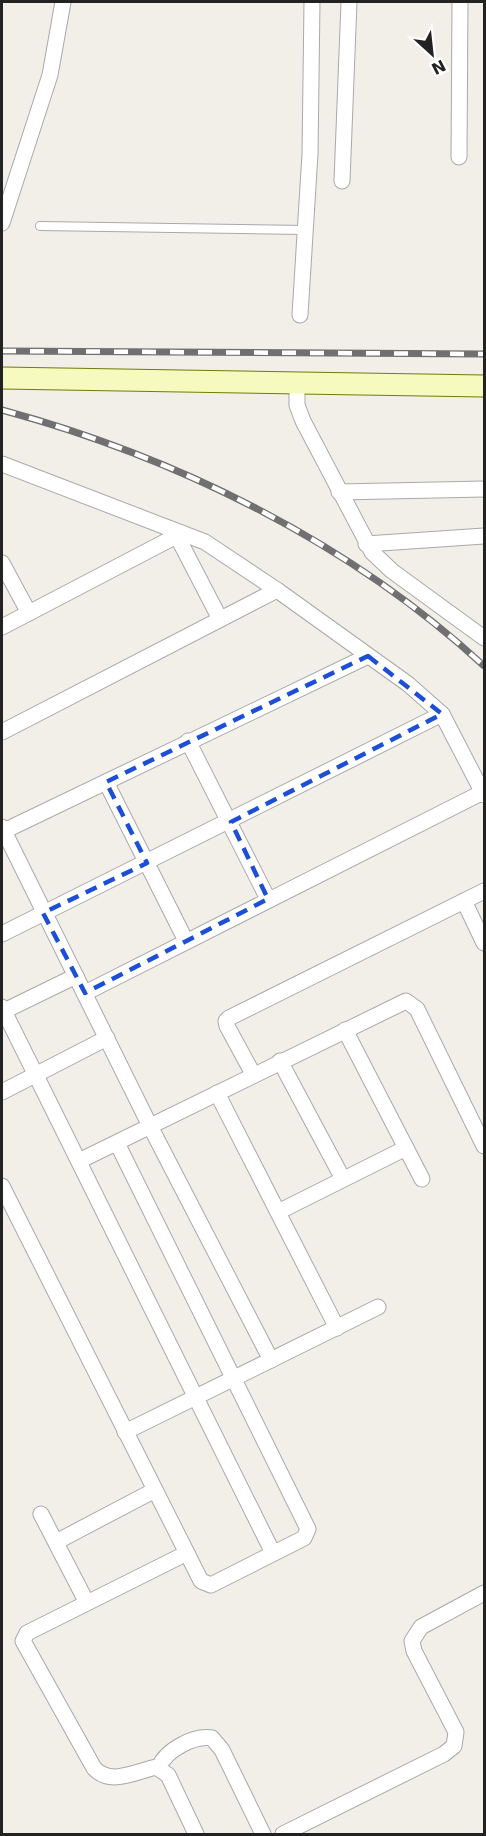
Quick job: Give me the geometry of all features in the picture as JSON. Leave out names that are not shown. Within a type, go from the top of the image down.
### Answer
[{"type":"street","points":[[2,223],[50,75],[63,2]]},
{"type":"street","points":[[300,315],[310,154],[312,2]]},
{"type":"street","points":[[342,181],[349,2]]},
{"type":"street","points":[[459,157],[460,2]]},
{"type":"street","points":[[2,378],[484,386]]},
{"type":"street","points":[[297,383],[297,405],[366,544],[382,563],[484,638]]},
{"type":"street","points":[[2,464],[180,535],[205,542],[277,590],[408,684],[442,714],[484,793],[268,899],[85,993]]},
{"type":"street","points":[[339,492],[484,489]]},
{"type":"street","points":[[2,627],[180,535]]},
{"type":"street","points":[[180,535],[220,619]]},
{"type":"street","points":[[366,544],[484,536]]},
{"type":"street","points":[[2,563],[28,613]]},
{"type":"street","points":[[2,732],[277,590]]},
{"type":"street","points":[[271,1360],[150,1126],[3,829],[368,656]]},
{"type":"street","points":[[2,934],[231,822],[442,714]]},
{"type":"street","points":[[188,741],[268,899]]},
{"type":"street","points":[[106,782],[186,941]]},
{"type":"street","points":[[253,1074],[227,1026],[226,1022],[229,1018],[484,891]]},
{"type":"street","points":[[464,901],[484,943]]},
{"type":"street","points":[[76,976],[2,1010],[273,1553]]},
{"type":"street","points":[[79,1161],[406,1001],[414,1004],[483,1140]]},
{"type":"street","points":[[345,1030],[422,1179]]},
{"type":"street","points":[[2,1092],[107,1038]]},
{"type":"street","points":[[280,1061],[343,1179]]},
{"type":"street","points":[[217,1093],[337,1328]]},
{"type":"street","points":[[2,1186],[201,1581],[210,1585],[304,1538],[308,1529],[231,1378],[117,1143]]},
{"type":"street","points":[[278,1212],[406,1148]]},
{"type":"street","points":[[125,1432],[195,1395],[378,1307]]},
{"type":"street","points":[[56,1542],[155,1490]]},
{"type":"street","points":[[41,1514],[86,1601]]},
{"type":"street","points":[[159,1767],[110,1778],[102,1777],[94,1768],[24,1641],[27,1633],[86,1601],[187,1553]]},
{"type":"street","points":[[283,1834],[444,1754],[454,1746],[456,1732],[414,1652],[412,1641],[421,1627],[484,1593]]},
{"type":"street","points":[[159,1767],[162,1759],[178,1748],[205,1737],[212,1738],[222,1750],[263,1834]]},
{"type":"street","points":[[159,1767],[168,1775],[196,1834]]},
{"type":"lane","points":[[40,226],[305,230]]},
{"type":"highlighted area","points":[[368,656],[442,714],[231,822],[268,899],[85,993],[43,913],[147,863],[106,782]]},
{"type":"railway","points":[[2,351],[484,354]]},
{"type":"railway","points":[[2,410],[67,429],[132,453],[196,479],[258,509],[319,543],[377,581],[432,622],[484,666]]}]
